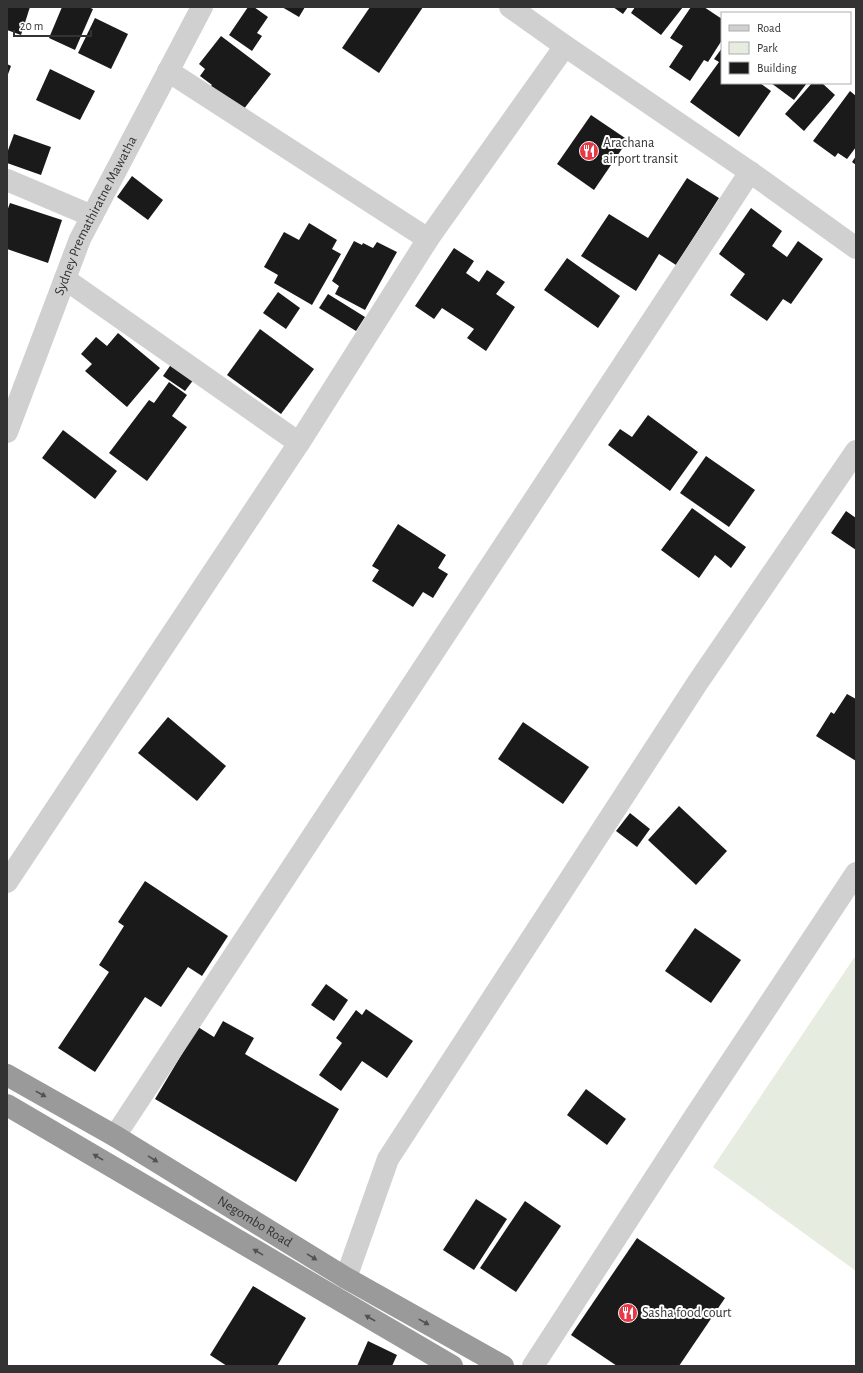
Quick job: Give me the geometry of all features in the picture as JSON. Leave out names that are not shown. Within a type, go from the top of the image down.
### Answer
[{"type":"highway","name":"Negombo Road","points":[[7,1075],[115,1136],[346,1278],[503,1366]]},
{"type":"highway","name":"Negombo Road","points":[[7,1105],[452,1366]]},
{"type":"street","name":"Sydney Premathiratne Mawatha","points":[[7,432],[80,239],[202,7]]},
{"type":"street","points":[[510,7],[750,172],[856,248]]},
{"type":"street","points":[[7,882],[299,443],[428,239],[565,46]]},
{"type":"street","points":[[168,71],[428,239]]},
{"type":"street","points":[[115,1136],[750,172]]},
{"type":"street","points":[[7,180],[92,216]]},
{"type":"street","points":[[65,279],[299,443]]},
{"type":"street","points":[[346,1278],[388,1159],[698,682],[856,451]]},
{"type":"street","points":[[533,1366],[856,873]]},
{"type":"green space","points":[[856,955],[856,1271],[713,1167]]},
{"type":"building","points":[[7,7],[30,7],[21,35],[7,30]]},
{"type":"building","points":[[62,7],[88,7],[93,9],[75,50],[49,38]]},
{"type":"building","points":[[248,7],[254,7],[268,17],[257,33],[262,36],[252,51],[229,35]]},
{"type":"building","points":[[282,7],[305,7],[299,17]]},
{"type":"building","points":[[370,7],[423,7],[379,73],[342,48]]},
{"type":"building","points":[[613,7],[628,7],[623,14]]},
{"type":"building","points":[[635,7],[683,7],[661,35],[631,13]]},
{"type":"building","points":[[691,7],[704,7],[721,18],[721,42],[708,62],[704,60],[690,81],[669,67],[683,46],[670,38]]},
{"type":"building","points":[[95,18],[128,34],[111,69],[78,53]]},
{"type":"building","points":[[221,36],[271,74],[240,114],[208,89],[212,85],[200,76],[205,69],[199,64]]},
{"type":"building","points":[[721,49],[721,84],[761,84],[771,91],[739,137],[690,102],[719,62],[714,59]]},
{"type":"building","points":[[7,64],[11,66],[7,77]]},
{"type":"building","points":[[50,69],[95,91],[80,120],[36,100]]},
{"type":"building","points":[[772,84],[806,84],[794,100]]},
{"type":"building","points":[[811,84],[823,84],[835,95],[804,131],[785,114]]},
{"type":"building","points":[[850,91],[856,96],[856,147],[847,159],[838,153],[835,157],[813,141]]},
{"type":"building","points":[[591,115],[628,140],[594,190],[557,164]]},
{"type":"building","points":[[14,134],[51,147],[41,175],[7,163],[7,153]]},
{"type":"building","points":[[856,156],[856,165],[852,162]]},
{"type":"building","points":[[132,176],[163,200],[148,220],[117,197]]},
{"type":"building","points":[[687,178],[719,198],[676,265],[659,254],[636,291],[581,256],[609,214],[648,238]]},
{"type":"building","points":[[10,203],[62,220],[48,263],[7,249],[7,211]]},
{"type":"building","points":[[751,208],[782,231],[772,246],[787,257],[798,241],[823,259],[791,304],[783,299],[767,321],[730,295],[745,274],[719,254]]},
{"type":"building","points":[[309,223],[337,240],[332,249],[341,254],[312,305],[274,283],[278,275],[264,267],[284,232],[299,240]]},
{"type":"building","points":[[354,241],[362,245],[363,243],[373,248],[377,242],[397,252],[365,310],[335,294],[339,286],[332,281]]},
{"type":"building","points":[[454,248],[474,261],[466,273],[479,282],[487,270],[505,282],[496,294],[515,307],[486,351],[467,338],[474,329],[442,308],[434,319],[415,306]]},
{"type":"building","points":[[567,258],[620,296],[598,328],[544,290]]},
{"type":"building","points":[[278,292],[300,308],[286,329],[263,313]]},
{"type":"building","points":[[328,294],[365,317],[356,331],[319,308]]},
{"type":"building","points":[[260,329],[314,369],[281,414],[227,375]]},
{"type":"building","points":[[118,333],[160,368],[127,407],[85,371],[92,364],[81,354],[96,337],[107,346]]},
{"type":"building","points":[[172,363],[194,379],[185,391],[163,376]]},
{"type":"building","points":[[169,382],[187,395],[172,416],[187,427],[147,481],[109,453],[149,400],[154,403]]},
{"type":"building","points":[[648,415],[698,452],[670,491],[608,445],[620,429],[632,437]]},
{"type":"building","points":[[63,430],[117,471],[95,499],[42,458]]},
{"type":"building","points":[[706,456],[755,490],[729,527],[680,493]]},
{"type":"building","points":[[692,508],[746,547],[731,568],[715,555],[699,578],[661,550]]},
{"type":"building","points":[[846,511],[856,518],[856,550],[831,533]]},
{"type":"building","points":[[398,524],[446,555],[438,568],[448,574],[433,598],[423,592],[413,607],[372,581],[379,570],[372,566]]},
{"type":"building","points":[[847,694],[856,699],[856,761],[816,736],[831,712],[834,714]]},
{"type":"building","points":[[168,717],[226,766],[197,801],[138,753]]},
{"type":"building","points":[[523,722],[589,767],[563,804],[498,759]]},
{"type":"building","points":[[679,806],[727,851],[696,885],[648,840]]},
{"type":"building","points":[[630,813],[650,829],[637,847],[616,831]]},
{"type":"building","points":[[145,881],[228,936],[202,976],[188,967],[161,1007],[145,997],[95,1072],[58,1048],[109,972],[99,965],[124,926],[118,922]]},
{"type":"building","points":[[695,928],[741,960],[711,1003],[665,971]]},
{"type":"building","points":[[326,984],[348,1000],[334,1021],[311,1005]]},
{"type":"building","points":[[366,1009],[413,1041],[387,1078],[362,1061],[341,1091],[319,1075],[342,1043],[336,1038],[356,1010],[362,1015]]},
{"type":"building","points":[[223,1021],[254,1038],[245,1054],[339,1109],[296,1182],[155,1099],[198,1027],[214,1037]]},
{"type":"building","points":[[586,1089],[626,1119],[607,1145],[567,1115]]},
{"type":"building","points":[[476,1199],[507,1219],[474,1270],[443,1250]]},
{"type":"building","points":[[525,1201],[561,1226],[516,1292],[480,1268]]},
{"type":"building","points":[[637,1238],[725,1298],[679,1366],[617,1366],[571,1335]]},
{"type":"building","points":[[253,1286],[306,1318],[277,1366],[227,1366],[210,1355]]},
{"type":"building","points":[[368,1341],[397,1355],[392,1366],[357,1366]]},
{"type":"place","name":"Arachana airport transit","points":[[589,151]]},
{"type":"place","name":"Sasha food court","points":[[628,1313]]}]
